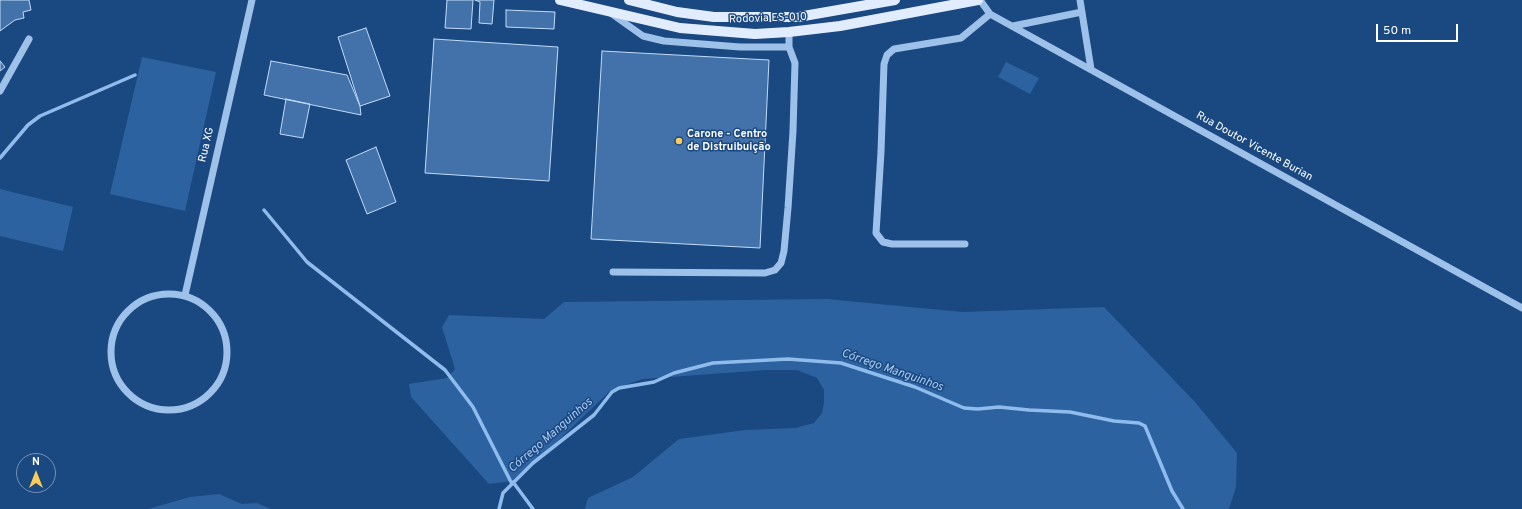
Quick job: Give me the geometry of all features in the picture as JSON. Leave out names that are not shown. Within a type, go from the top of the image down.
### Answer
[{"type":"main road","name":"Rodovia ES-010","points":[[560,0],[667,26],[705,31],[755,34],[840,26],[979,0]]},
{"type":"main road","name":"Rodovia ES-010","points":[[630,0],[677,12],[706,16],[798,17],[896,0]]},
{"type":"street","name":"Rua XG","points":[[184,295],[252,0]]},
{"type":"street","name":"Rua Doutor Vicente Burian","points":[[979,0],[990,14],[1522,308]]},
{"type":"street","points":[[1080,0],[1091,69]]},
{"type":"street","points":[[610,12],[646,38],[740,47],[789,47]]},
{"type":"street","points":[[1013,26],[1082,12]]},
{"type":"street","points":[[965,244],[892,244],[883,242],[876,233],[884,64],[887,55],[894,49],[961,38],[990,14]]},
{"type":"street","points":[[612,272],[765,273],[775,270],[781,263],[784,251],[788,208],[793,131],[795,63],[789,47],[789,32]]},
{"type":"street","points":[[0,90],[29,39]]},
{"type":"street","points":[[165,293],[184,295],[202,303],[216,316],[225,334],[228,353],[225,372],[215,388],[201,401],[183,409],[164,410],[145,405],[129,394],[117,379],[111,361],[111,341],[118,323],[130,308],[146,298],[165,293]]},
{"type":"shaded area","points":[[142,57],[216,72],[185,211],[110,194]]},
{"type":"shaded area","points":[[1006,62],[1039,78],[1030,94],[998,77]]},
{"type":"shaded area","points":[[0,189],[73,207],[63,251],[0,236]]},
{"type":"shaded area","points":[[827,299],[962,312],[1104,307],[1195,402],[1237,453],[1236,487],[1229,509],[585,509],[588,498],[633,477],[679,439],[745,430],[795,428],[814,423],[822,413],[824,390],[817,378],[797,370],[767,370],[642,379],[610,391],[545,453],[512,481],[489,484],[411,397],[409,384],[447,378],[455,369],[442,327],[449,315],[544,319],[564,302]]},
{"type":"shaded area","points":[[219,494],[242,504],[257,503],[271,509],[148,509],[190,497]]},
{"type":"building","points":[[0,0],[29,0],[31,10],[23,12],[24,18],[15,20],[0,31]]},
{"type":"building","points":[[447,0],[473,0],[471,29],[445,28]]},
{"type":"building","points":[[475,0],[494,0],[492,24],[479,23],[480,2]]},
{"type":"building","points":[[506,10],[555,12],[554,29],[506,27]]},
{"type":"building","points":[[366,28],[390,96],[360,106],[338,37]]},
{"type":"building","points":[[434,39],[558,47],[549,181],[425,173]]},
{"type":"building","points":[[602,51],[769,60],[760,248],[591,239]]},
{"type":"building","points":[[0,61],[5,67],[0,71]]},
{"type":"building","points":[[271,61],[347,75],[360,106],[361,115],[264,95]]},
{"type":"building","points":[[286,99],[310,104],[303,138],[280,134]]},
{"type":"building","points":[[376,147],[396,202],[367,214],[346,160]]},
{"type":"waterway","points":[[0,158],[28,125],[40,116],[135,75]]},
{"type":"waterway","points":[[264,210],[307,262],[445,370],[473,407],[512,484]]},
{"type":"waterway","name":"Córrego Manguinhos","points":[[499,509],[503,493],[533,463],[594,415],[612,392],[619,388],[654,382],[674,373],[713,363],[788,359],[841,363],[915,387],[964,408],[978,409],[999,407],[1070,412],[1114,421],[1139,423],[1145,426],[1172,491],[1183,509]]},
{"type":"waterway","points":[[513,482],[533,509]]},
{"type":"place","name":"Carone - Centro de Distruibuição","points":[[679,141]]}]
